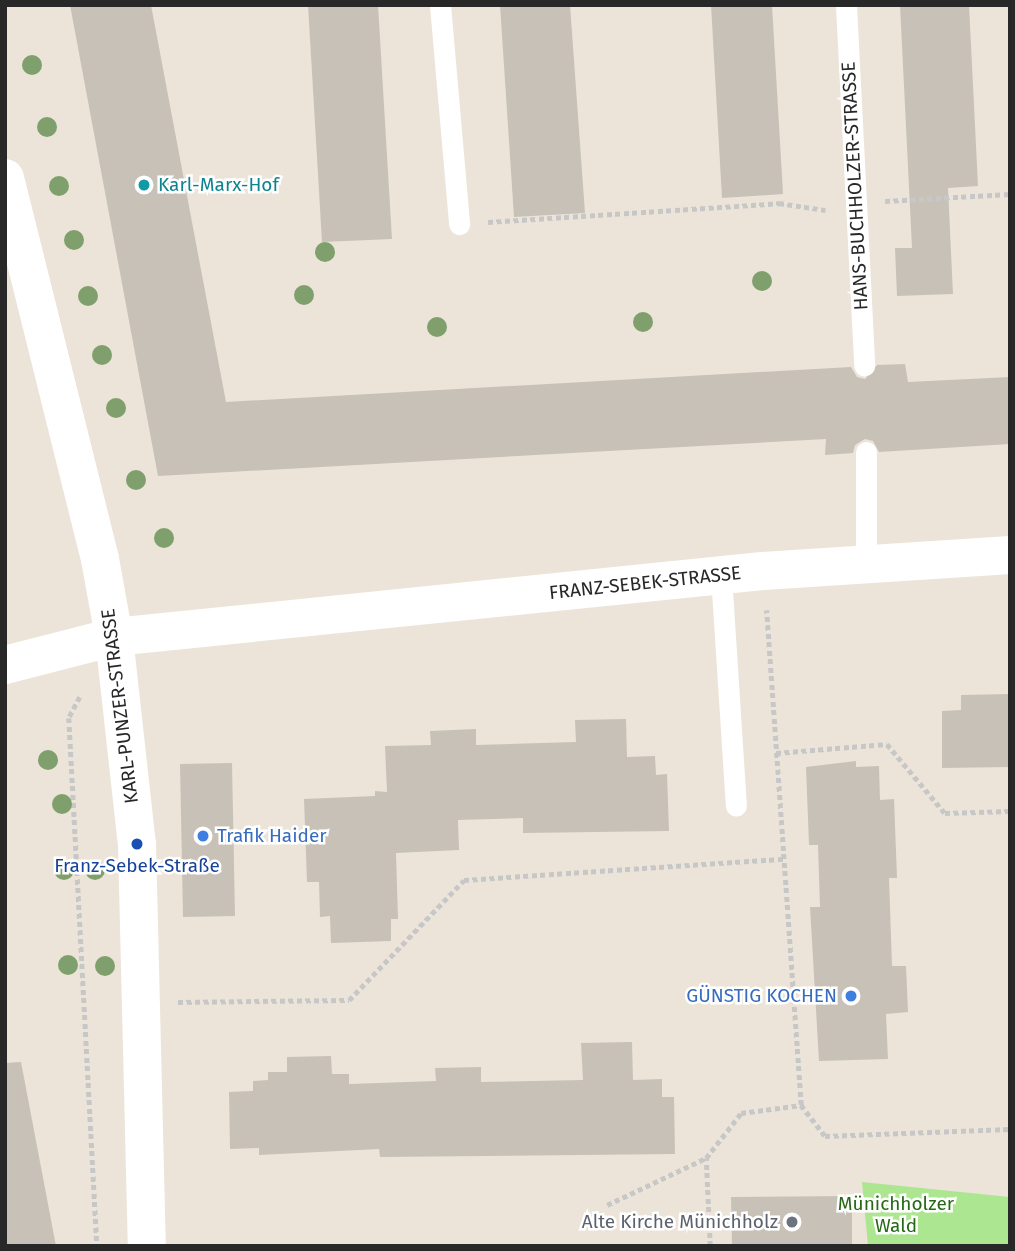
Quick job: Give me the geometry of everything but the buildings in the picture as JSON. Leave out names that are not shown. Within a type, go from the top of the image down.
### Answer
[{"type":"street","name":"KARL-PUNZER-STRASSE","points":[[5,178],[100,559],[114,637],[137,844],[147,1246]]},
{"type":"street","name":"FRANZ-SEBEK-STRASSE","points":[[5,665],[114,637],[763,571],[1010,555]]},
{"type":"lane","points":[[440,5],[459,224]]},
{"type":"lane","name":"HANS-BUCHHOLZER-STRASSE","points":[[846,5],[864,366]]},
{"type":"lane","points":[[866,453],[866,564]]},
{"type":"lane","points":[[720,575],[736,806]]},
{"type":"path","points":[[459,224],[779,203],[827,211],[856,203],[1010,194]]},
{"type":"path","points":[[763,571],[801,1105],[825,1136],[1010,1129]]},
{"type":"path","points":[[82,694],[69,718],[96,1246]]},
{"type":"path","points":[[776,753],[887,744],[945,813],[1010,811]]},
{"type":"path","points":[[142,1003],[349,1000],[464,880],[784,859]]},
{"type":"path","points":[[607,1205],[706,1158],[741,1113],[801,1105]]},
{"type":"path","points":[[706,1158],[710,1246]]},
{"type":"green space","name":"Münichholzer Wald","points":[[862,1182],[1010,1197],[1010,1246],[868,1246]]},
{"type":"place","name":"Karl-Marx-Hof","points":[[144,185]]},
{"type":"place","name":"Trafik Haider","points":[[203,836]]},
{"type":"place","name":"Franz-Sebek-Straße","points":[[137,844]]},
{"type":"place","name":"GÜNSTIG KOCHEN","points":[[851,996]]},
{"type":"place","name":"Alte Kirche Münichholz","points":[[792,1222]]}]
